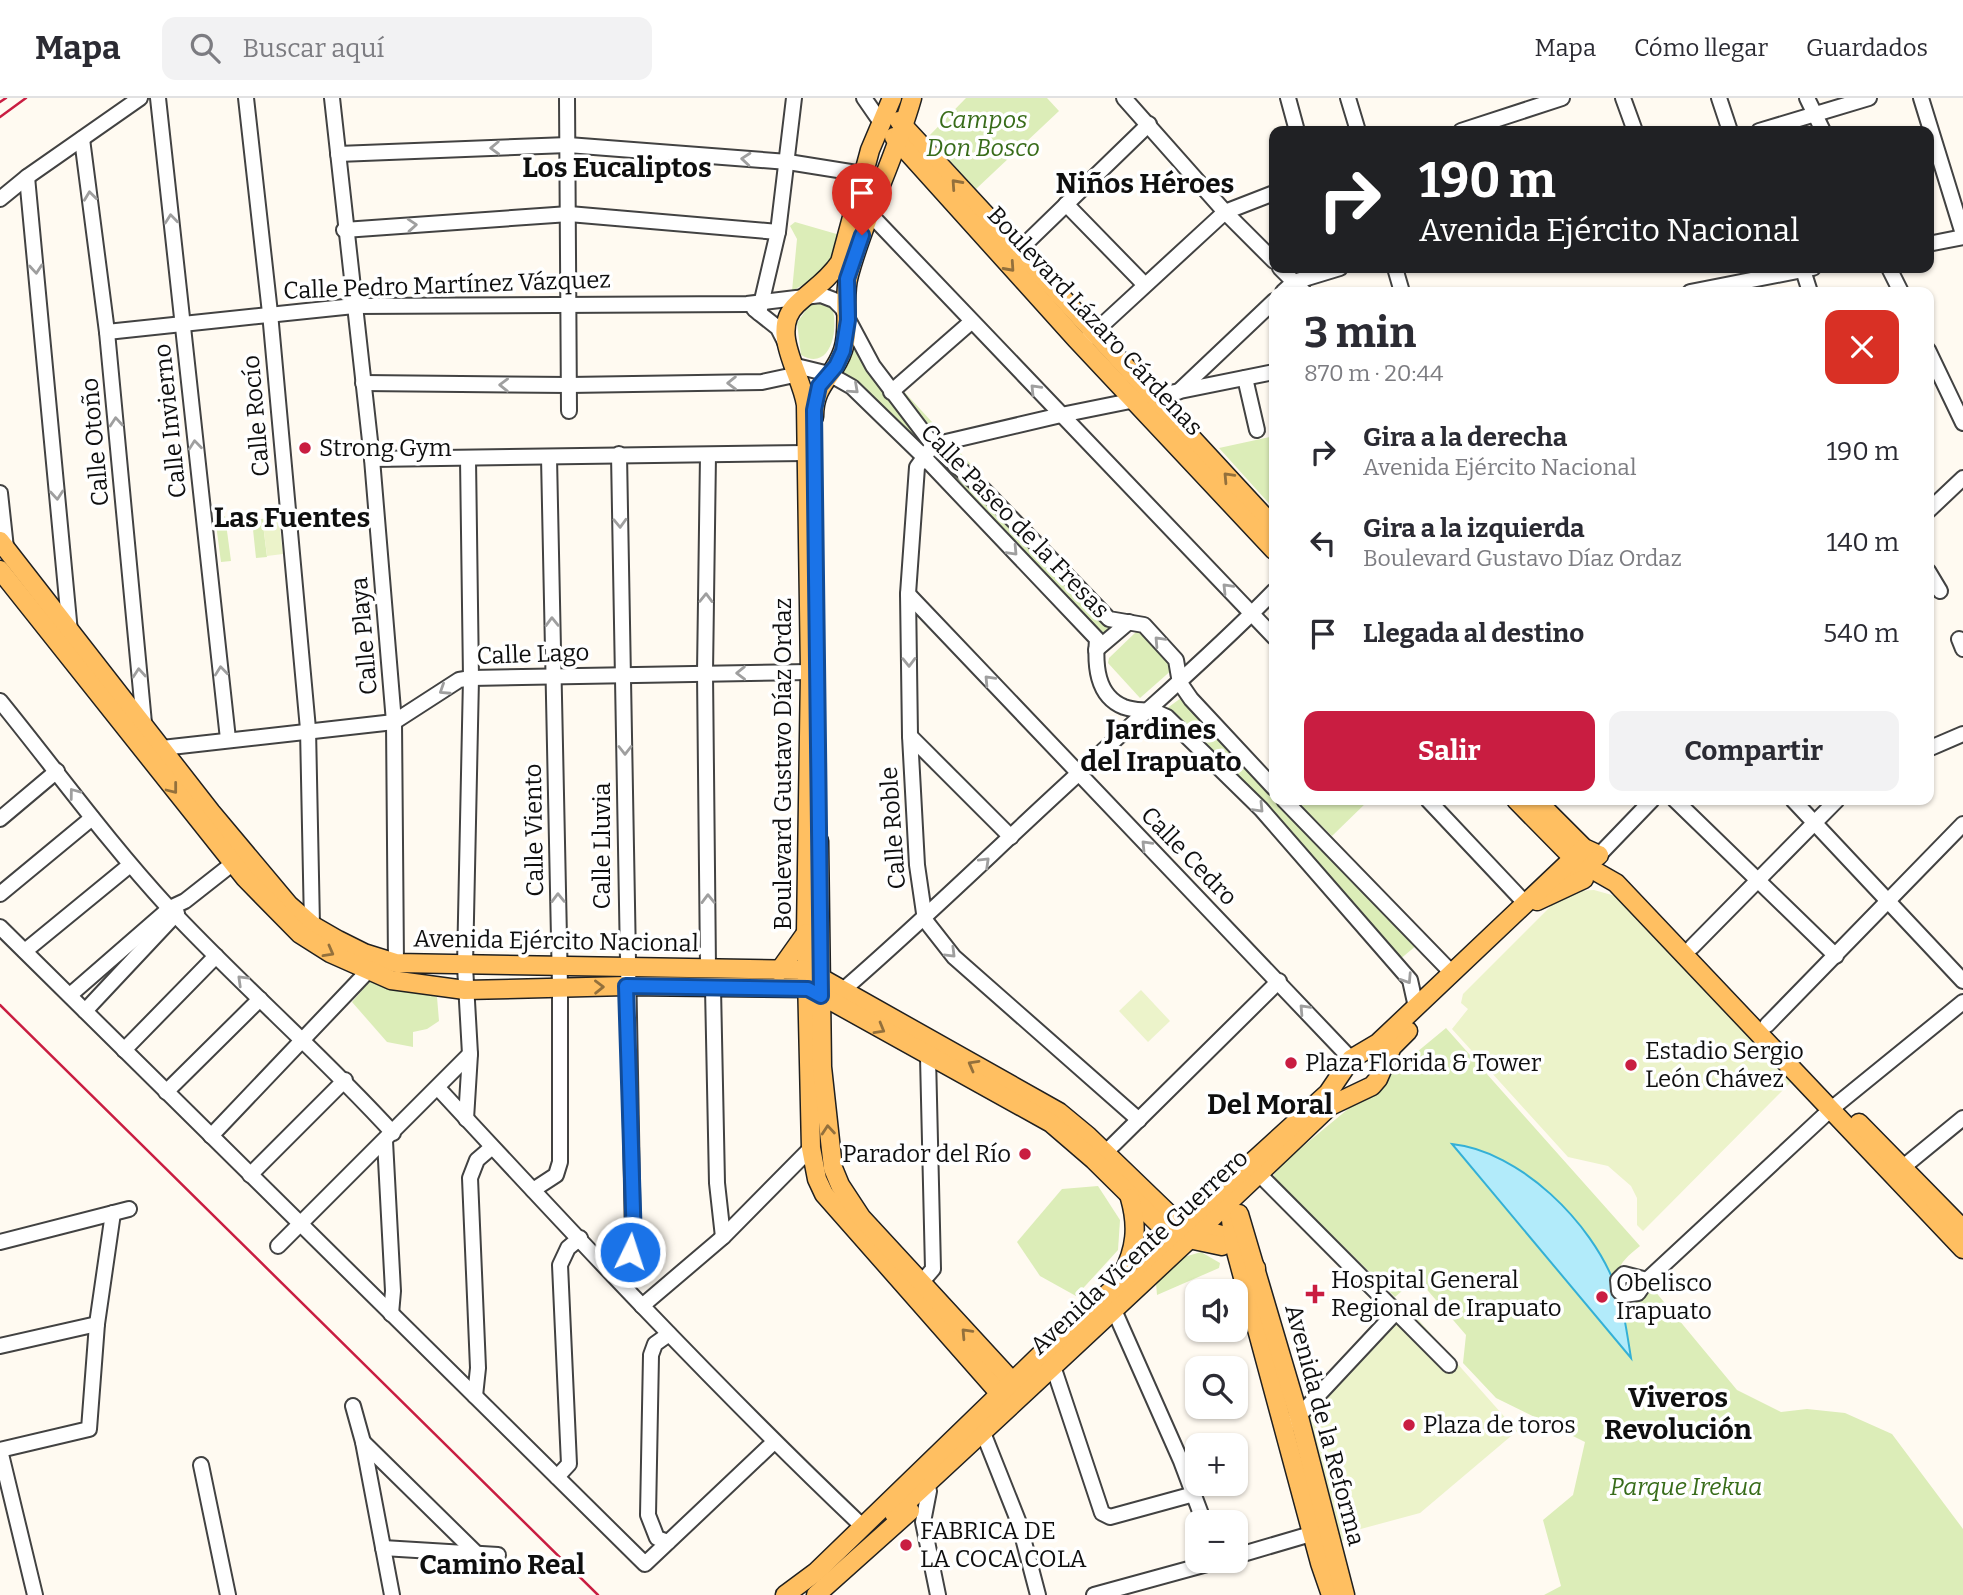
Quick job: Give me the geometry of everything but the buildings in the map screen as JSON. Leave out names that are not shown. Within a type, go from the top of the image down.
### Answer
[{"type":"main road","name":"Boulevard Gustavo Díaz Ordaz","points":[[912,98],[901,135],[869,213],[847,279],[848,320],[843,351],[819,386],[814,410],[814,992],[811,1148],[817,1180],[824,1194],[1007,1389]]},
{"type":"main road","name":"Boulevard Lázaro Cárdenas","points":[[886,107],[901,135],[1088,339],[1155,397],[1269,522]]},
{"type":"main road","points":[[785,342],[790,313],[830,278],[840,262],[863,174],[886,107]]},
{"type":"main road","name":"Boulevard Lázaro Cárdenas","points":[[901,135],[1018,251],[1135,401],[1269,545]]},
{"type":"main road","name":"Boulevard Gustavo Díaz Ordaz","points":[[785,342],[806,405],[810,672],[806,933],[814,973]]},
{"type":"main road","name":"Avenida Ejército Nacional","points":[[3,544],[70,630],[138,729],[239,859],[289,905],[308,931],[368,971],[391,981],[465,990],[626,986],[814,992],[1051,1124],[1094,1160],[1129,1195],[1184,1231]]},
{"type":"main road","name":"Avenida Ejército Nacional","points":[[0,570],[72,662],[138,729]]},
{"type":"main road","points":[[1522,805],[1692,947],[1767,1025],[1834,1106],[1963,1229]]},
{"type":"main road","points":[[1540,805],[1586,857],[1616,883],[1834,1106],[1963,1249]]},
{"type":"main road","name":"Avenida Vicente Guerrero","points":[[933,1475],[1007,1389],[1116,1286],[1231,1192],[1328,1093],[1351,1059],[1378,1043],[1451,972],[1586,857]]},
{"type":"main road","points":[[1531,902],[1587,878],[1616,883]]},
{"type":"main road","name":"Avenida Vicente Guerrero","points":[[1231,1192],[1259,1174],[1330,1106],[1371,1086],[1392,1047],[1531,902]]},
{"type":"main road","name":"Avenida Ejército Nacional","points":[[308,931],[396,963],[465,966],[708,967],[814,973]]},
{"type":"main road","points":[[779,971],[806,933]]},
{"type":"main road","points":[[814,973],[1059,1112],[1106,1152],[1184,1231],[1225,1236],[1234,1244]]},
{"type":"main road","name":"Boulevard Gustavo Díaz Ordaz","points":[[814,992],[833,1168],[839,1185],[861,1217],[921,1283],[1007,1389]]},
{"type":"main road","points":[[1368,1049],[1382,1070]]},
{"type":"main road","points":[[1338,1076],[1354,1096]]},
{"type":"main road","name":"Avenida de la Reforma","points":[[1231,1192],[1234,1244],[1249,1269]]},
{"type":"main road","name":"Avenida de la Reforma","points":[[1231,1192],[1239,1216],[1249,1269],[1321,1531],[1329,1564],[1331,1595]]},
{"type":"main road","points":[[1116,1286],[1132,1257],[1135,1239],[1136,1219],[1129,1195]]},
{"type":"main road","name":"Avenida Vicente Guerrero","points":[[802,1595],[1114,1310],[1184,1231]]},
{"type":"main road","name":"Avenida de la Reforma","points":[[1184,1231],[1220,1244],[1249,1269]]},
{"type":"main road","points":[[778,1595],[858,1522],[933,1475]]},
{"type":"main road","points":[[818,1582],[933,1475]]},
{"type":"main road","name":"Avenida de la Reforma","points":[[1329,1564],[1345,1595]]},
{"type":"main road","name":"Avenida Vicente Guerrero","points":[[785,1595],[818,1582]]},
{"type":"street","points":[[0,199],[140,98]]},
{"type":"street","name":"Calle Invierno","points":[[158,98],[228,739]]},
{"type":"street","name":"Calle Rocío","points":[[246,98],[270,313],[308,730],[308,931]]},
{"type":"street","name":"Calle Playa","points":[[332,98],[344,230],[372,459],[394,722],[396,963]]},
{"type":"street","points":[[567,98],[569,411]]},
{"type":"street","points":[[785,342],[778,328],[756,306],[778,232],[794,98]]},
{"type":"street","points":[[864,98],[886,107]]},
{"type":"street","points":[[1124,98],[1224,212],[1269,256]]},
{"type":"street","points":[[1288,98],[1296,126]]},
{"type":"street","points":[[1348,98],[1356,126]]},
{"type":"street","points":[[1476,126],[1563,98]]},
{"type":"street","points":[[1623,98],[1633,126]]},
{"type":"street","points":[[1719,98],[1728,126]]},
{"type":"street","points":[[1807,98],[1820,126]]},
{"type":"street","points":[[1776,126],[1869,98]]},
{"type":"street","points":[[1921,98],[1930,126]]},
{"type":"street","points":[[1018,251],[1149,124]]},
{"type":"street","name":"Calle Otoño","points":[[82,139],[107,332],[138,729]]},
{"type":"street","points":[[1934,141],[1963,236],[1934,243]]},
{"type":"street","points":[[338,155],[568,145],[788,162],[863,174]]},
{"type":"street","points":[[27,177],[72,662]]},
{"type":"street","points":[[1088,339],[1224,212],[1269,195]]},
{"type":"street","points":[[1066,204],[1144,284]]},
{"type":"street","points":[[869,213],[1269,632]]},
{"type":"street","points":[[344,230],[569,214],[778,232]]},
{"type":"street","points":[[1285,273],[1299,287],[1326,273]]},
{"type":"street","points":[[1716,287],[1787,273]]},
{"type":"street","name":"Calle Paseo de la Fresas","points":[[807,297],[821,295],[834,300],[928,450],[1097,639],[1097,678],[1113,699],[1124,707],[1151,708],[1167,717],[1261,809],[1410,980],[1416,1007]]},
{"type":"street","name":"Calle Pedro Martínez Vázquez","points":[[107,332],[354,306],[570,303],[756,306],[807,297]]},
{"type":"street","points":[[1178,392],[1269,306]]},
{"type":"street","points":[[891,392],[971,322]]},
{"type":"street","points":[[1934,363],[1963,423]]},
{"type":"street","points":[[363,383],[569,386],[762,382],[795,369]]},
{"type":"street","name":"Calle Paseo de la Fresas","points":[[795,369],[829,374],[852,387],[928,450],[984,490],[1109,619],[1118,623],[1144,625],[1176,660],[1180,683],[1191,699],[1269,784]]},
{"type":"street","points":[[928,450],[1060,415],[1269,373]]},
{"type":"street","points":[[1245,378],[1257,430]]},
{"type":"street","name":"Calle Roble","points":[[928,450],[917,467],[908,594],[910,736],[917,865],[925,919],[954,957],[1139,1120]]},
{"type":"street","points":[[372,459],[806,453]]},
{"type":"street","name":"Calle Lluvia","points":[[608,1268],[630,1252],[634,1242],[626,986],[624,674],[619,454]]},
{"type":"street","points":[[708,455],[705,674],[708,967]]},
{"type":"street","name":"Calle Viento","points":[[533,1190],[556,1174],[560,1162],[560,988],[549,457]]},
{"type":"street","points":[[466,1119],[470,1054],[465,990],[471,678],[468,459]]},
{"type":"street","points":[[1934,505],[1963,478]]},
{"type":"street","points":[[0,493],[3,544]]},
{"type":"street","points":[[1934,581],[1940,591]]},
{"type":"street","name":"Calle Cedro","points":[[908,594],[1351,1059]]},
{"type":"street","points":[[844,990],[925,919],[1077,774],[1180,683],[1269,596]]},
{"type":"street","points":[[1096,650],[1129,622]]},
{"type":"street","name":"Calle Lago","points":[[156,753],[228,739],[394,722],[460,680],[471,678],[554,674],[810,672]]},
{"type":"street","points":[[0,701],[131,865],[216,956],[345,1080],[389,1137],[393,1291],[391,1314]]},
{"type":"street","points":[[1934,746],[1963,734]]},
{"type":"street","points":[[910,736],[1012,837]]},
{"type":"street","points":[[0,819],[57,771]]},
{"type":"street","points":[[1289,805],[1451,972]]},
{"type":"street","points":[[1433,805],[1531,902]]},
{"type":"street","name":"Avenida Vicente Guerrero","points":[[1586,857],[1646,805]]},
{"type":"street","points":[[1680,805],[1836,956]]},
{"type":"street","points":[[1798,805],[1963,981]]},
{"type":"street","points":[[1692,947],[1833,805]]},
{"type":"street","points":[[0,894],[92,818]]},
{"type":"street","points":[[1767,1025],[1963,824]]},
{"type":"street","points":[[71,995],[239,859]]},
{"type":"street","points":[[25,951],[131,865]]},
{"type":"street","points":[[85,1012],[173,911]]},
{"type":"street","points":[[0,927],[645,1564],[774,1442]]},
{"type":"street","points":[[124,1050],[216,956]]},
{"type":"street","points":[[211,1136],[368,971]]},
{"type":"street","points":[[1106,1152],[1279,981]]},
{"type":"street","points":[[713,988],[717,1183],[723,1237]]},
{"type":"street","points":[[166,1091],[260,999]]},
{"type":"street","points":[[1647,1280],[1834,1106],[1963,1002]]},
{"type":"street","points":[[278,1246],[470,1054]]},
{"type":"street","points":[[921,1283],[933,1269],[928,1057]]},
{"type":"street","points":[[250,1175],[345,1080]]},
{"type":"street","points":[[438,1088],[491,1148],[580,1238],[669,1335],[774,1442],[858,1522]]},
{"type":"street","points":[[1902,1168],[1963,1118]]},
{"type":"street","points":[[475,1396],[478,1368],[471,1178],[477,1160],[491,1148]]},
{"type":"street","points":[[642,1306],[723,1237],[811,1148]]},
{"type":"street","points":[[1259,1174],[1449,1365]]},
{"type":"street","points":[[0,1242],[129,1209]]},
{"type":"street","points":[[35,1595],[0,1450],[89,1429],[97,1324],[113,1213]]},
{"type":"street","points":[[557,1477],[569,1464],[560,1265],[568,1248],[580,1238]]},
{"type":"street","points":[[1114,1310],[1185,1473]]},
{"type":"street","points":[[1292,1423],[1395,1313]]},
{"type":"street","points":[[0,1346],[97,1324]]},
{"type":"street","points":[[668,1542],[657,1538],[648,1516],[651,1355],[655,1344],[669,1335]]},
{"type":"street","points":[[1053,1366],[1099,1507],[1106,1516],[1186,1496]]},
{"type":"street","points":[[353,1406],[363,1442],[392,1595]]},
{"type":"street","points":[[982,1430],[1019,1523],[1038,1595]]},
{"type":"street","points":[[363,1442],[477,1554]]},
{"type":"street","points":[[201,1465],[228,1595]]},
{"type":"street","points":[[933,1475],[925,1502],[923,1522],[938,1595]]},
{"type":"street","points":[[1248,1552],[1321,1531]]},
{"type":"street","points":[[383,1548],[498,1555]]},
{"type":"street","points":[[1094,1595],[1185,1570]]},
{"type":"green space","name":"Campos Don Bosco","points":[[966,98],[1047,98],[1059,111],[976,189],[928,137]]},
{"type":"green space","points":[[795,222],[840,235],[823,269],[792,291],[797,239],[790,226]]},
{"type":"green space","points":[[819,301],[831,305],[834,334],[826,352],[820,358],[812,359],[801,355],[797,323],[810,304]]},
{"type":"green space","points":[[851,334],[1117,623],[1097,639],[841,370]]},
{"type":"green space","points":[[1269,437],[1269,503],[1219,448]]},
{"type":"green space","points":[[225,516],[231,561],[221,562],[215,517]]},
{"type":"green space","points":[[270,518],[270,523],[263,524],[267,557],[256,558],[252,520]]},
{"type":"green space","points":[[279,522],[283,554],[267,556],[263,524]]},
{"type":"green space","points":[[1137,631],[1144,633],[1174,668],[1140,698],[1108,663],[1109,658]]},
{"type":"green space","points":[[1181,698],[1269,791],[1269,805],[1283,805],[1417,945],[1399,960],[1166,709]]},
{"type":"green space","points":[[1300,805],[1364,805],[1332,836]]},
{"type":"green space","name":"Estadio Sergio León Chávez","points":[[1594,890],[1619,897],[1792,1081],[1643,1231],[1637,1225],[1637,1198],[1631,1186],[1608,1166],[1568,1157],[1452,1029],[1468,1009],[1461,1003],[1463,994],[1557,900],[1575,891]]},
{"type":"green space","points":[[370,981],[437,997],[439,1021],[427,1029],[413,1032],[413,1047],[387,1042],[352,1002]]},
{"type":"green space","points":[[1141,990],[1170,1021],[1148,1042],[1119,1011]]},
{"type":"green space","name":"Parque Irekua","points":[[1446,1028],[1640,1246],[1619,1268],[1617,1280],[1620,1297],[1632,1301],[1654,1290],[1737,1390],[1781,1412],[1807,1409],[1845,1413],[1892,1434],[1963,1529],[1963,1595],[1544,1595],[1561,1586],[1543,1520],[1573,1495],[1585,1442],[1496,1398],[1463,1363],[1466,1335],[1417,1278],[1395,1297],[1275,1179],[1274,1174],[1290,1157]]},
{"type":"green space","points":[[1098,1186],[1120,1220],[1118,1250],[1076,1296],[1040,1276],[1017,1242],[1062,1189]]},
{"type":"green space","points":[[1201,1252],[1220,1263],[1219,1268],[1194,1279],[1185,1279],[1185,1283],[1157,1295],[1156,1283],[1184,1257]]},
{"type":"green space","name":"Plaza de toros","points":[[1408,1308],[1517,1431],[1420,1513],[1357,1530],[1340,1543],[1305,1420]]},
{"type":"water","points":[[1452,1144],[1503,1160],[1527,1175],[1571,1215],[1604,1261],[1615,1285],[1631,1358]]},
{"type":"railway","points":[[0,102],[6,98]]},
{"type":"railway","points":[[0,117],[26,98]]},
{"type":"railway","points":[[0,1005],[598,1595]]},
{"type":"place","name":"Strong Gym","points":[[305,448]]},
{"type":"place","name":"Plaza Florida & Tower","points":[[1291,1063]]},
{"type":"place","name":"Estadio Sergio León Chávez","points":[[1631,1065]]},
{"type":"place","name":"Parador del Río","points":[[1025,1154]]},
{"type":"place","name":"Hospital General Regional de Irapuato","points":[[1315,1294]]},
{"type":"place","name":"Obelisco Irapuato","points":[[1602,1297]]},
{"type":"place","name":"Plaza de toros","points":[[1409,1425]]},
{"type":"place","name":"FABRICA DE LA COCA COLA","points":[[906,1545]]},
{"type":"district","name":"Los Eucaliptos","points":[[617,167]]},
{"type":"district","name":"Niños Héroes","points":[[1145,183]]},
{"type":"district","name":"Las Fuentes","points":[[292,517]]},
{"type":"district","name":"Jardines del Irapuato","points":[[1161,745]]},
{"type":"district","name":"Del Moral","points":[[1270,1104]]},
{"type":"district","name":"Viveros Revolución","points":[[1678,1413]]},
{"type":"district","name":"Camino Real","points":[[502,1564]]},
{"type":"route","points":[[630,1252],[634,1242],[626,986],[808,989],[821,996],[814,410],[819,386],[836,366],[843,351],[848,320],[847,279],[862,235]]}]
